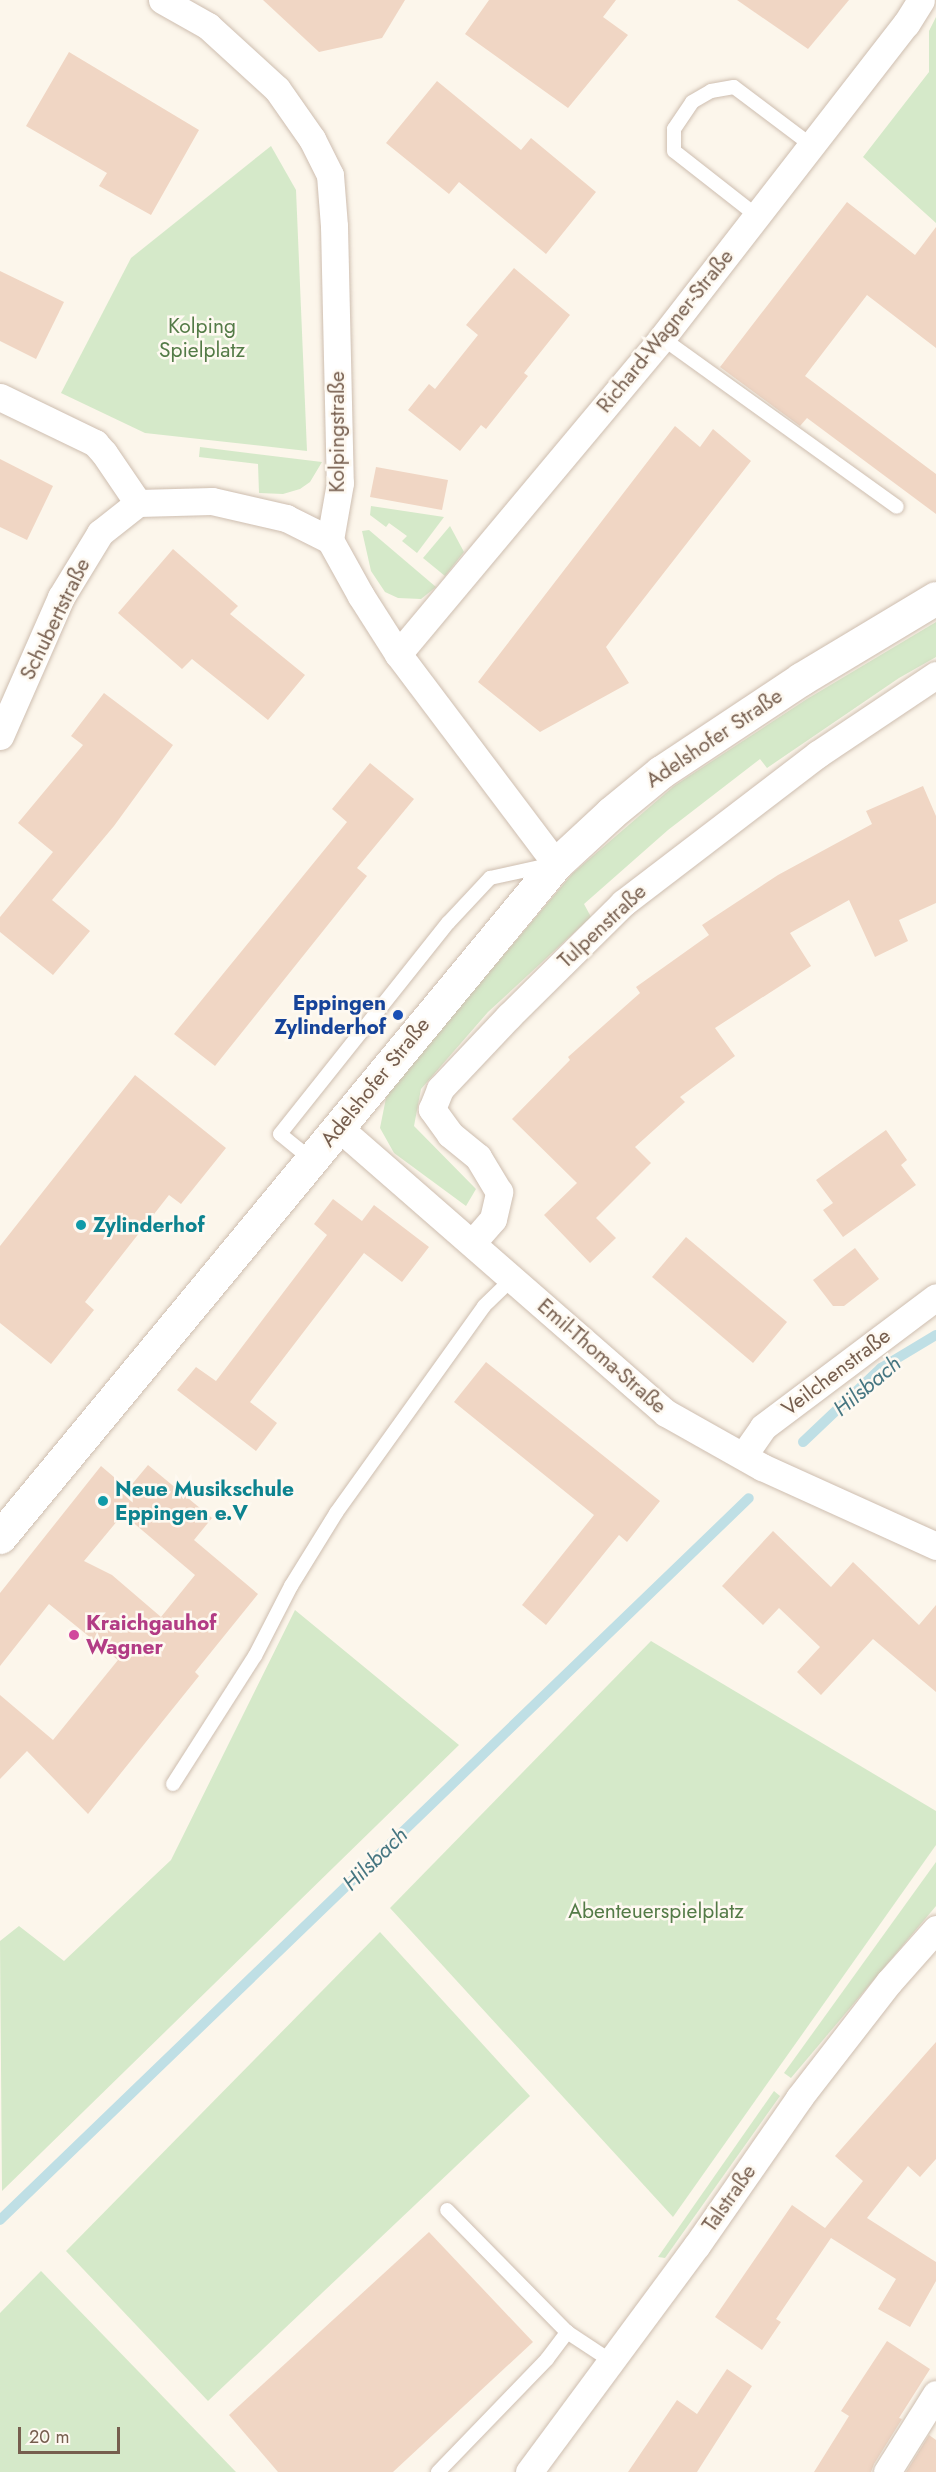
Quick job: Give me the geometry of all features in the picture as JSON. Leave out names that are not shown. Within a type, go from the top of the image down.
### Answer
[{"type":"street","name":"Kolpingstraße","points":[[162,0],[208,26],[277,89],[312,140],[330,175],[334,225],[340,483],[330,540]]},
{"type":"street","name":"Richard-Wagner-Straße","points":[[398,654],[662,338],[906,24],[921,0]]},
{"type":"street","points":[[0,397],[94,443],[104,453],[138,503],[212,501],[286,518],[330,540],[361,596],[398,654],[556,864]]},
{"type":"street","name":"Schubertstraße","points":[[0,736],[61,597],[100,533],[138,503]]},
{"type":"street","name":"Adelshofer Straße","points":[[0,1538],[556,864],[611,813],[661,772],[801,679],[936,598]]},
{"type":"street","name":"Tulpenstraße","points":[[472,1242],[493,1219],[499,1192],[478,1157],[450,1134],[432,1109],[440,1089],[509,1016],[623,903],[818,754],[936,675]]},
{"type":"street","name":"Emil-Thoma-Straße","points":[[338,1127],[666,1413],[743,1456],[936,1546]]},
{"type":"street","name":"Veilchenstraße","points":[[743,1456],[763,1427],[936,1297]]},
{"type":"street","name":"Talstraße","points":[[529,2472],[696,2246],[799,2098],[889,1982],[936,1929]]},
{"type":"street","points":[[887,2472],[936,2394]]},
{"type":"lane","points":[[757,216],[674,151],[674,129],[692,102],[711,91],[734,87],[811,145]]},
{"type":"lane","points":[[662,338],[897,507]]},
{"type":"lane","points":[[312,1160],[279,1134],[448,923],[490,878],[556,864]]},
{"type":"lane","points":[[173,1784],[255,1656],[291,1586],[336,1513],[484,1306],[513,1278]]},
{"type":"lane","points":[[447,2210],[567,2332],[611,2361]]},
{"type":"lane","points":[[438,2472],[547,2359],[567,2332]]},
{"type":"green space","points":[[936,17],[936,223],[863,157],[929,72],[929,31]]},
{"type":"green space","name":"Kolping Spielplatz","points":[[271,146],[296,190],[307,451],[145,433],[61,393],[131,258]]},
{"type":"green space","points":[[200,447],[322,462],[310,482],[300,489],[283,494],[259,493],[258,464],[199,457]]},
{"type":"green space","points":[[371,506],[444,517],[417,553],[402,541],[407,536],[389,523],[386,527],[370,515]]},
{"type":"green space","points":[[450,526],[464,552],[445,576],[423,558]]},
{"type":"green space","points":[[369,530],[436,587],[421,599],[398,598],[385,592],[371,571],[362,531]]},
{"type":"green space","points":[[936,622],[936,657],[899,678],[767,768],[760,759],[668,830],[584,904],[591,917],[488,1012],[421,1089],[414,1126],[476,1189],[466,1206],[394,1153],[380,1128],[387,1093],[573,873],[674,786],[807,699]]},
{"type":"green space","points":[[295,1610],[459,1745],[2,2191],[0,1941],[19,1926],[64,1961],[171,1860]]},
{"type":"green space","name":"Abenteuerspielplatz","points":[[651,1641],[936,1811],[936,1845],[673,2217],[390,1908]]},
{"type":"green space","points":[[936,1862],[936,1906],[791,2078],[784,2073]]},
{"type":"green space","points":[[380,1932],[530,2096],[208,2401],[66,2251]]},
{"type":"green space","points":[[774,2091],[780,2096],[665,2258],[658,2257]]},
{"type":"green space","points":[[41,2271],[236,2472],[0,2472],[0,2313]]},
{"type":"building","points":[[263,0],[405,0],[382,38],[319,52]]},
{"type":"building","points":[[489,0],[616,0],[603,17],[628,35],[568,108],[465,34]]},
{"type":"building","points":[[737,0],[849,0],[808,49]]},
{"type":"building","points":[[69,52],[199,130],[151,215],[99,186],[107,173],[26,126]]},
{"type":"building","points":[[437,81],[521,150],[531,138],[596,192],[546,254],[459,182],[449,194],[386,143]]},
{"type":"building","points":[[847,202],[915,255],[936,227],[936,348],[867,295],[805,376],[936,474],[936,514],[807,418],[800,426],[720,367]]},
{"type":"building","points":[[514,268],[570,315],[524,373],[528,376],[486,429],[481,425],[460,451],[408,410],[429,384],[435,389],[478,335],[466,325]]},
{"type":"building","points":[[0,271],[64,302],[36,359],[0,341]]},
{"type":"building","points":[[675,426],[700,447],[713,429],[751,461],[606,647],[629,683],[540,732],[478,682]]},
{"type":"building","points":[[0,459],[53,486],[27,540],[0,527]]},
{"type":"building","points":[[376,467],[448,480],[442,510],[370,497]]},
{"type":"building","points":[[173,549],[238,606],[230,614],[305,675],[268,720],[192,659],[182,669],[118,613]]},
{"type":"building","points":[[104,693],[173,745],[114,826],[52,900],[90,931],[53,975],[0,932],[0,917],[53,852],[18,823],[83,745],[71,736]]},
{"type":"building","points":[[370,763],[414,799],[357,868],[367,876],[215,1066],[174,1034],[347,822],[332,809]]},
{"type":"building","points":[[923,786],[936,816],[936,903],[899,920],[908,941],[875,957],[849,900],[790,933],[811,966],[715,1028],[735,1056],[680,1097],[685,1102],[635,1147],[651,1163],[596,1218],[616,1238],[590,1263],[544,1215],[577,1183],[512,1119],[570,1060],[568,1057],[640,993],[636,987],[709,935],[702,925],[778,875],[872,824],[866,811]]},
{"type":"building","name":"Zylinderhof","points":[[135,1075],[226,1148],[181,1204],[169,1195],[85,1302],[94,1310],[51,1364],[0,1323],[0,1246]]},
{"type":"building","points":[[886,1130],[907,1160],[901,1165],[916,1185],[843,1237],[823,1210],[833,1203],[816,1180]]},
{"type":"building","points":[[333,1199],[362,1221],[374,1205],[429,1247],[402,1282],[364,1253],[250,1402],[277,1423],[256,1451],[177,1390],[196,1367],[216,1381],[327,1235],[314,1224]]},
{"type":"building","points":[[686,1237],[787,1322],[753,1363],[652,1277]]},
{"type":"building","points":[[855,1248],[879,1279],[844,1306],[833,1306],[813,1280]]},
{"type":"building","points":[[486,1362],[660,1501],[627,1542],[619,1535],[546,1625],[522,1605],[594,1515],[454,1402]]},
{"type":"building","points":[[148,1465],[212,1518],[194,1540],[258,1594],[195,1672],[199,1676],[88,1814],[27,1751],[0,1779],[0,1695],[53,1740],[118,1660],[49,1604],[0,1666],[0,1593],[101,1466],[128,1489]],"holes":[[[123,1514],[195,1575],[161,1617],[112,1575],[84,1561]]]},
{"type":"building","points":[[773,1531],[831,1587],[853,1562],[919,1625],[936,1605],[936,1692],[873,1639],[821,1695],[797,1672],[820,1647],[779,1608],[763,1625],[722,1586]]},
{"type":"building","points":[[936,2042],[936,2159],[920,2177],[908,2166],[867,2218],[936,2262],[936,2281],[910,2327],[878,2309],[896,2279],[831,2238],[776,2319],[781,2322],[762,2350],[715,2317],[792,2205],[825,2228],[863,2181],[835,2156]]},
{"type":"building","points":[[429,2232],[533,2342],[393,2472],[278,2472],[229,2415]]},
{"type":"building","points":[[887,2341],[930,2369],[899,2418],[902,2419],[871,2472],[814,2472],[849,2416],[841,2411]]},
{"type":"building","points":[[727,2369],[752,2386],[697,2472],[628,2472],[677,2400],[697,2414]]},
{"type":"building","points":[[929,2435],[936,2440],[936,2472],[906,2472]]},
{"type":"waterway","name":"Hilsbach","points":[[803,1442],[881,1368],[936,1335]]},
{"type":"waterway","name":"Hilsbach","points":[[0,2220],[749,1498]]},
{"type":"place","name":"Eppingen Zylinderhof","points":[[398,1015]]},
{"type":"place","name":"Zylinderhof","points":[[81,1225]]},
{"type":"place","name":"Neue Musikschule Eppingen e.V","points":[[103,1501]]},
{"type":"place","name":"Kraichgauhof Wagner","points":[[74,1635]]}]
